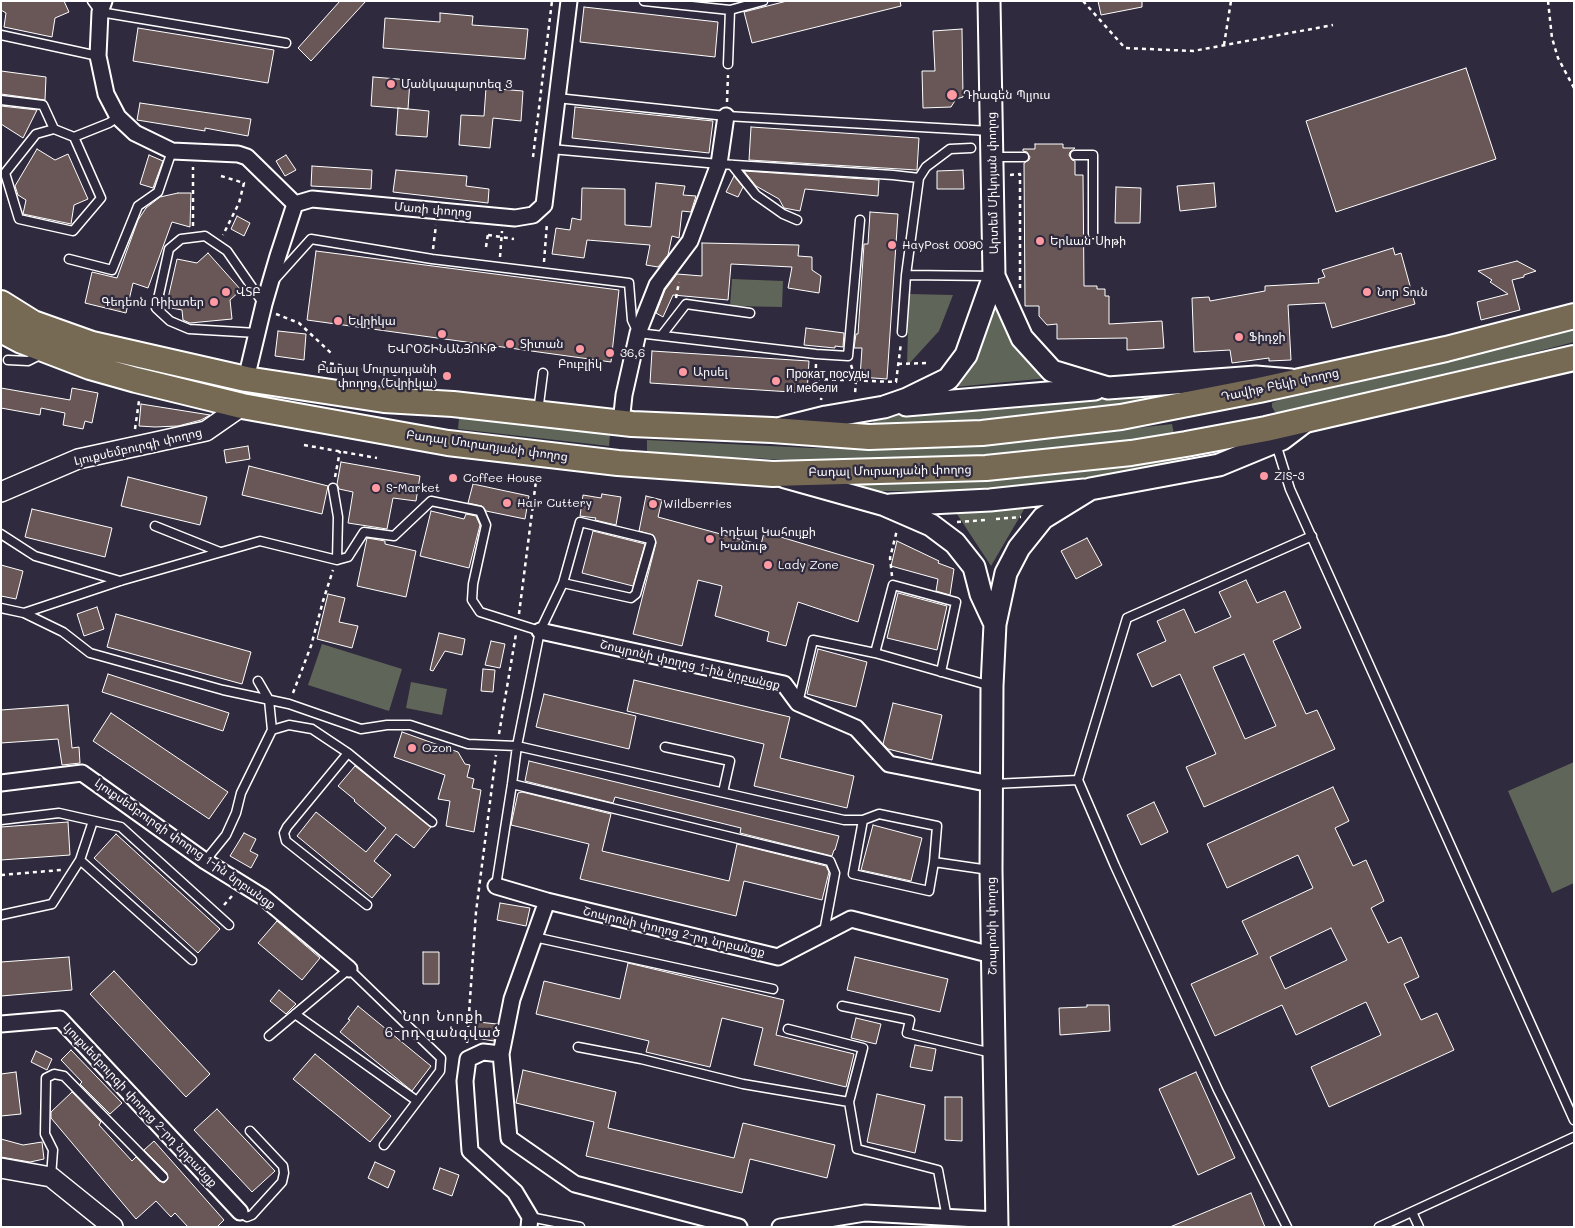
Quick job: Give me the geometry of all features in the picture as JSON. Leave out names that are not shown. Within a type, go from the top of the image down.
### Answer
[{"type":"main road","name":"Արտեմ Միկոյան փողոց","points":[[772,430],[826,417],[884,407],[948,379],[966,355],[994,276],[990,1]]},
{"type":"main road","name":"Արտեմ Միկոյան փողոց","points":[[994,276],[1022,338],[1052,371],[1108,388],[1256,377],[1301,381]]},
{"type":"main road","points":[[1,303],[33,323],[92,344],[246,379],[384,400],[453,404],[621,423],[772,430]]},
{"type":"main road","name":"Դավիթ Բեկի փողոց","points":[[772,430],[869,437],[982,433],[1121,417],[1259,390],[1446,349],[1574,316]]},
{"type":"main road","name":"Բադալ Մուրադյանի փողոց","points":[[1,330],[22,341],[90,367],[242,406],[448,443],[618,463],[773,474],[986,468],[1131,453],[1186,444],[1271,435]]},
{"type":"main road","points":[[885,505],[990,500],[1090,489],[1219,465],[1271,435],[1310,419],[1574,358]]},
{"type":"main road","points":[[884,407],[1108,388]]},
{"type":"main road","points":[[1259,390],[1249,400],[1248,411],[1255,422],[1271,435]]},
{"type":"main road","points":[[448,443],[441,433],[439,422],[444,412],[453,404]]},
{"type":"main road","points":[[618,463],[629,452],[632,445],[631,438],[621,423]]},
{"type":"main road","points":[[773,474],[885,505],[931,525],[955,542],[974,568],[981,594],[995,624]]},
{"type":"main road","name":"Շոպրոնի փողոց","points":[[997,1223],[991,870],[992,686],[995,624],[1006,573],[1019,548],[1043,518],[1090,489]]},
{"type":"street","name":"Մառի փողոց","points":[[295,204],[312,199],[515,218],[533,215],[544,205],[569,1]]},
{"type":"street","points":[[98,5],[98,56],[106,94],[118,117],[135,133],[172,151],[238,154],[247,157],[295,204],[278,256],[246,379]]},
{"type":"street","points":[[621,423],[624,395],[638,333],[657,285],[690,242],[725,164],[726,116]]},
{"type":"street","name":"Լյուքսեմբուրգի փողոց","points":[[1,492],[78,459],[206,431],[242,406]]},
{"type":"street","name":"Շոպրոնի փողոց 1-ին նրբանցք","points":[[540,631],[784,684],[798,702],[856,728],[889,764],[991,784]]},
{"type":"street","name":"Լյուքսեմբուրգի փողոց 1-ին նրբանցք","points":[[1,783],[82,773],[205,861],[264,897],[349,969]]},
{"type":"street","name":"Շոպրոնի փողոց 2-րդ նրբանցք","points":[[496,886],[547,901],[778,957],[850,918],[992,955]]},
{"type":"street","points":[[547,901],[512,999],[502,1054],[509,1138],[575,1184],[739,1227]]},
{"type":"street","name":"Լյուքսեմբուրգի փողոց 2-րդ նրբանցք","points":[[1,1024],[60,1019],[240,1212]]},
{"type":"street","points":[[502,1054],[483,1052],[468,1059],[465,1082],[470,1150],[515,1192],[530,1222]]},
{"type":"street","points":[[1,1168],[51,1177],[113,1227]]},
{"type":"street","points":[[780,1227],[865,1213],[997,1223]]},
{"type":"lane","points":[[644,1],[730,10],[763,1]]},
{"type":"lane","points":[[98,5],[286,43]]},
{"type":"lane","points":[[728,64],[730,10]]},
{"type":"lane","points":[[1,35],[98,56]]},
{"type":"lane","points":[[557,98],[726,116],[992,131]]},
{"type":"lane","points":[[1,100],[43,105],[54,129]]},
{"type":"lane","points":[[74,137],[100,198],[73,231],[19,219],[5,173],[36,134],[54,129],[74,137],[109,123],[118,117]]},
{"type":"lane","points":[[551,148],[725,164],[919,178]]},
{"type":"lane","points":[[902,332],[906,275],[919,178],[926,167],[950,149],[971,148]]},
{"type":"lane","points":[[69,259],[112,270],[138,206],[158,192],[172,151]]},
{"type":"lane","points":[[1075,155],[1094,155],[1093,234]]},
{"type":"lane","points":[[992,157],[1024,157]]},
{"type":"lane","points":[[725,164],[756,195],[783,214],[797,220]]},
{"type":"lane","points":[[271,283],[311,239],[432,258],[629,283],[632,320],[638,333],[848,356],[860,220]]},
{"type":"lane","points":[[257,333],[189,330],[170,321],[156,308],[169,249],[181,239],[205,236],[227,251],[264,307]]},
{"type":"lane","points":[[906,275],[994,276]]},
{"type":"lane","points":[[662,335],[686,304],[750,313]]},
{"type":"lane","points":[[8,360],[28,361],[49,351]]},
{"type":"lane","points":[[538,414],[543,373]]},
{"type":"lane","points":[[1271,435],[1290,489],[1574,1120]]},
{"type":"lane","points":[[332,488],[338,517],[337,560]]},
{"type":"lane","points":[[24,613],[120,581],[260,541],[337,560],[348,557],[364,532],[394,536],[432,501],[480,511],[486,525],[473,584],[472,600],[480,612],[540,631]]},
{"type":"lane","points":[[496,886],[517,746],[540,631],[563,583],[580,522],[650,539],[651,542],[636,594],[631,598],[563,583]]},
{"type":"lane","points":[[155,526],[220,552]]},
{"type":"lane","points":[[1,534],[35,556],[120,581]]},
{"type":"lane","points":[[1287,1227],[1218,1090],[1123,884],[1078,780],[1126,618],[1312,536]]},
{"type":"lane","points":[[875,653],[893,585],[956,602],[941,672]]},
{"type":"lane","points":[[1,608],[24,613],[63,632],[90,653],[223,690],[289,704],[361,729],[386,725],[410,725],[468,744],[517,746],[844,820],[863,820],[879,814],[937,826],[929,891],[853,874],[863,820]]},
{"type":"lane","points":[[798,702],[813,640],[875,653],[992,686]]},
{"type":"lane","points":[[205,861],[226,836],[236,813],[241,793],[272,730],[269,700],[258,681]]},
{"type":"lane","points":[[272,730],[289,725],[312,729],[348,753],[432,822]]},
{"type":"lane","points":[[665,747],[730,761],[723,792]]},
{"type":"lane","points":[[348,753],[284,833],[286,841],[367,905]]},
{"type":"lane","points":[[991,784],[1078,780]]},
{"type":"lane","points":[[512,784],[830,861],[835,873],[824,932]]},
{"type":"lane","points":[[1,820],[58,813],[121,827],[230,925]]},
{"type":"lane","points":[[1,915],[52,904],[80,860],[93,821]]},
{"type":"lane","points":[[80,860],[192,960]]},
{"type":"lane","points":[[934,862],[991,870]]},
{"type":"lane","points":[[534,937],[772,989]]},
{"type":"lane","points":[[269,1036],[349,969],[442,1058],[440,1071],[384,1145]]},
{"type":"lane","points":[[842,1006],[910,1020],[907,1033],[994,1054]]},
{"type":"lane","points":[[295,1014],[417,1101]]},
{"type":"lane","points":[[788,1029],[862,1048],[849,1102],[857,1149],[938,1170],[947,1218]]},
{"type":"lane","points":[[578,1046],[743,1084],[849,1102]]},
{"type":"lane","points":[[51,1177],[53,1150],[45,1134],[46,1078],[54,1074],[64,1076],[163,1177]]},
{"type":"lane","points":[[240,1212],[247,1216],[252,1215],[282,1182],[284,1172],[283,1166],[250,1131]]},
{"type":"lane","points":[[1379,1227],[1574,1137]]},
{"type":"lane","points":[[1412,1212],[1419,1227]]},
{"type":"lane","points":[[530,1222],[580,1227]]},
{"type":"path","points":[[533,157],[552,1]]},
{"type":"path","points":[[1082,1],[1125,48],[1193,51],[1333,25]]},
{"type":"path","points":[[1224,45],[1232,1]]},
{"type":"path","points":[[1548,1],[1552,38],[1558,58],[1574,88]]},
{"type":"path","points":[[726,116],[728,64]]},
{"type":"path","points":[[193,238],[194,160]]},
{"type":"path","points":[[1007,175],[1020,174],[1020,277]]},
{"type":"path","points":[[221,176],[244,184],[239,202],[223,235]]},
{"type":"path","points":[[544,262],[547,219]]},
{"type":"path","points":[[486,247],[489,227]]},
{"type":"path","points":[[1013,230],[1020,230]]},
{"type":"path","points":[[488,235],[514,239]]},
{"type":"path","points":[[433,248],[434,236]]},
{"type":"path","points":[[500,256],[501,243]]},
{"type":"path","points":[[264,307],[299,323],[332,354]]},
{"type":"path","points":[[816,379],[896,382],[902,332]]},
{"type":"path","points":[[816,354],[815,391],[822,392],[822,402]]},
{"type":"path","points":[[848,356],[856,380],[855,396]]},
{"type":"path","points":[[322,362],[395,375],[405,368]]},
{"type":"path","points":[[898,364],[928,363]]},
{"type":"path","points":[[134,433],[139,401]]},
{"type":"path","points":[[304,445],[377,458]]},
{"type":"path","points":[[332,488],[340,451]]},
{"type":"path","points":[[467,1041],[476,912],[497,745],[518,624],[537,470]]},
{"type":"path","points":[[893,585],[890,558],[897,526]]},
{"type":"path","points":[[289,704],[312,646],[328,583]]},
{"type":"path","points":[[1,875],[74,869]]},
{"type":"path","points":[[216,913],[235,894]]},
{"type":"green space","points":[[732,279],[783,281],[782,307],[730,306]]},
{"type":"green space","points":[[909,294],[953,295],[939,331],[907,366]]},
{"type":"green space","points":[[995,300],[1048,378],[955,387],[978,349]]},
{"type":"green space","points":[[1574,330],[1574,342],[1516,357],[1279,412],[1275,412],[1272,407],[1272,403],[1279,400],[1444,363]]},
{"type":"green space","points":[[1167,389],[1168,401],[1039,418],[958,423],[873,425],[873,419],[903,412]]},
{"type":"green space","points":[[459,418],[610,435],[609,446],[458,429]]},
{"type":"green space","points":[[1172,424],[1174,434],[1009,456],[810,461],[647,453],[647,440],[862,449],[1008,443]]},
{"type":"green space","points":[[1183,457],[1185,466],[1027,489],[861,491],[862,483],[954,478]]},
{"type":"green space","points":[[1026,506],[991,566],[955,511]]},
{"type":"green space","points":[[322,644],[402,669],[389,711],[308,685]]},
{"type":"green space","points":[[411,682],[447,689],[442,715],[406,708]]},
{"type":"green space","points":[[1574,762],[1574,883],[1552,893],[1508,791]]},
{"type":"building","points":[[1,1],[64,1],[69,12],[55,18],[52,37],[4,27],[6,13],[1,10]]},
{"type":"building","points":[[340,1],[366,1],[311,61],[298,48]]},
{"type":"building","points":[[787,1],[900,1],[901,6],[752,43],[744,12]]},
{"type":"building","points":[[1098,1],[1142,1],[1142,7],[1101,15]]},
{"type":"building","points":[[584,7],[718,22],[715,57],[580,42]]},
{"type":"building","points":[[440,13],[473,16],[472,25],[528,29],[525,59],[383,48],[385,18],[440,22]]},
{"type":"building","points":[[138,28],[274,50],[268,83],[133,61]]},
{"type":"building","points":[[962,29],[963,97],[956,99],[951,107],[923,108],[922,71],[935,71],[933,31]]},
{"type":"building","points":[[1466,68],[1496,159],[1336,212],[1306,121]]},
{"type":"building","points":[[1,71],[46,77],[45,100],[1,94]]},
{"type":"building","points":[[373,77],[410,80],[408,109],[371,106]]},
{"type":"building","points":[[486,88],[523,91],[521,121],[493,118],[490,148],[459,145],[461,115],[484,116]]},
{"type":"building","points":[[140,103],[251,119],[248,136],[205,128],[205,131],[137,120]]},
{"type":"building","points":[[1,106],[37,110],[23,138],[1,124]]},
{"type":"building","points":[[575,107],[713,121],[709,153],[572,138]]},
{"type":"building","points":[[398,108],[429,111],[427,137],[396,135]]},
{"type":"building","points":[[751,127],[919,138],[917,170],[749,160]]},
{"type":"building","points":[[1035,144],[1063,144],[1063,148],[1075,148],[1069,155],[1075,161],[1075,175],[1083,175],[1084,286],[1097,286],[1097,289],[1105,289],[1105,296],[1109,296],[1109,324],[1162,321],[1164,348],[1127,350],[1127,338],[1057,339],[1057,324],[1047,325],[1039,316],[1039,306],[1025,306],[1024,163],[1030,157],[1023,149],[1035,149]]},
{"type":"building","points":[[37,149],[55,160],[68,154],[88,199],[74,205],[71,224],[23,214],[26,200],[18,195],[15,186]]},
{"type":"building","points":[[149,155],[163,161],[153,188],[140,184]]},
{"type":"building","points":[[286,155],[296,170],[285,176],[276,161]]},
{"type":"building","points":[[312,166],[372,170],[371,189],[311,186]]},
{"type":"building","points":[[396,170],[467,176],[466,186],[489,189],[488,203],[393,192]]},
{"type":"building","points":[[963,170],[964,189],[937,189],[937,171]]},
{"type":"building","points":[[744,171],[879,180],[878,196],[805,189],[800,211],[784,208],[779,199],[756,186]]},
{"type":"building","points":[[734,176],[743,187],[738,197],[726,192]]},
{"type":"building","points":[[656,183],[685,186],[683,195],[696,196],[691,212],[682,211],[679,238],[672,236],[668,255],[658,267],[646,265],[650,245],[587,240],[584,258],[552,254],[556,228],[570,230],[572,218],[581,220],[582,188],[625,189],[625,225],[651,227]]},
{"type":"building","points":[[1214,183],[1216,207],[1180,211],[1177,186]]},
{"type":"building","points":[[1116,187],[1141,188],[1140,223],[1115,223]]},
{"type":"building","points":[[178,193],[191,193],[190,227],[172,222],[148,288],[133,283],[126,313],[85,303],[92,272],[117,278],[138,220],[146,208],[160,197]]},
{"type":"building","points":[[870,212],[898,214],[887,379],[860,377],[862,348],[854,348],[856,334],[858,334],[864,244],[868,244]]},
{"type":"building","points":[[237,216],[250,223],[244,236],[231,229]]},
{"type":"building","points":[[702,243],[799,245],[798,256],[812,257],[812,270],[821,276],[819,293],[788,288],[792,267],[731,264],[728,300],[673,295],[663,317],[656,313],[665,290],[677,274],[702,276]]},
{"type":"building","points":[[1393,248],[1395,255],[1401,253],[1415,304],[1332,328],[1325,303],[1288,305],[1291,360],[1269,361],[1269,358],[1232,363],[1230,350],[1194,352],[1192,298],[1209,297],[1210,301],[1265,291],[1265,286],[1319,283],[1318,279],[1325,277],[1322,270]]},
{"type":"building","points":[[316,251],[619,290],[611,362],[307,320]]},
{"type":"building","points":[[208,253],[241,290],[230,300],[232,319],[190,323],[183,320],[182,310],[166,307],[177,259],[197,263]]},
{"type":"building","points":[[1517,261],[1536,271],[1512,280],[1520,310],[1481,320],[1477,302],[1508,294],[1478,271]]},
{"type":"building","points":[[806,328],[844,333],[843,347],[804,345]]},
{"type":"building","points":[[278,331],[306,334],[304,360],[275,356]]},
{"type":"building","points":[[652,351],[809,361],[807,393],[650,383]]},
{"type":"building","points":[[1,388],[70,400],[72,388],[98,393],[92,423],[85,421],[83,429],[63,425],[65,413],[41,408],[40,415],[1,408]]},
{"type":"building","points":[[141,404],[210,415],[201,420],[178,426],[139,426]]},
{"type":"building","points":[[248,446],[250,459],[226,463],[224,450]]},
{"type":"building","points":[[341,462],[420,476],[416,501],[393,498],[387,529],[348,523],[353,492],[339,489],[337,484]]},
{"type":"building","points":[[249,466],[328,486],[322,514],[242,495]]},
{"type":"building","points":[[128,477],[207,497],[200,525],[121,506]]},
{"type":"building","name":"Hair Cuttery","points":[[473,484],[529,496],[525,519],[486,511],[482,506],[468,503]]},
{"type":"building","points":[[602,494],[621,497],[616,525],[595,520],[596,518],[580,516],[583,495],[601,498]]},
{"type":"building","points":[[646,496],[662,500],[658,517],[761,545],[764,532],[874,565],[858,622],[798,602],[786,646],[767,641],[769,632],[715,616],[722,586],[698,580],[682,646],[633,634],[656,543],[653,535],[639,531]]},
{"type":"building","points":[[32,509],[112,528],[105,557],[25,537]]},
{"type":"building","points":[[431,511],[464,519],[466,514],[476,516],[480,525],[469,568],[420,556]]},
{"type":"building","points":[[593,531],[645,544],[633,586],[582,573]]},
{"type":"building","points":[[367,538],[385,541],[385,544],[416,551],[406,597],[357,586]]},
{"type":"building","points":[[1087,538],[1102,565],[1076,579],[1061,551]]},
{"type":"building","points":[[897,541],[939,561],[938,563],[954,569],[950,595],[936,591],[938,579],[891,566]]},
{"type":"building","points":[[1,565],[23,571],[16,599],[1,596]]},
{"type":"building","points":[[1246,580],[1257,603],[1285,591],[1301,628],[1273,641],[1306,714],[1317,710],[1335,749],[1204,807],[1186,767],[1216,754],[1180,674],[1152,687],[1137,654],[1166,641],[1157,621],[1184,609],[1195,633],[1231,617],[1219,592]],"holes":[[[1244,654],[1276,726],[1245,739],[1213,667]]]},
{"type":"building","points":[[898,593],[947,606],[937,650],[887,638]]},
{"type":"building","points":[[328,594],[345,598],[339,622],[358,626],[352,648],[317,639]]},
{"type":"building","points":[[97,607],[104,629],[84,636],[77,614]]},
{"type":"building","points":[[116,614],[251,652],[242,684],[107,647]]},
{"type":"building","points":[[439,633],[465,639],[462,655],[445,651],[433,671],[430,670]]},
{"type":"building","points":[[491,641],[505,644],[500,668],[485,665]]},
{"type":"building","points":[[818,649],[867,662],[856,707],[807,694]]},
{"type":"building","points":[[483,669],[495,670],[493,692],[481,691]]},
{"type":"building","points":[[108,674],[229,713],[223,731],[102,692]]},
{"type":"building","points":[[634,680],[790,717],[780,758],[854,776],[847,808],[754,786],[764,744],[627,711]]},
{"type":"building","points":[[544,694],[636,716],[629,749],[536,727]]},
{"type":"building","points":[[893,703],[942,715],[932,760],[888,749],[883,744]]},
{"type":"building","points":[[68,705],[72,748],[79,747],[80,763],[62,765],[58,739],[1,743],[1,710]]},
{"type":"building","points":[[111,713],[228,792],[209,819],[93,741]]},
{"type":"building","points":[[402,732],[458,752],[465,764],[470,765],[467,777],[474,779],[472,788],[481,790],[474,832],[446,826],[450,801],[438,799],[445,775],[394,757]]},
{"type":"building","points":[[529,761],[839,836],[832,856],[740,833],[741,828],[615,797],[613,803],[525,781]]},
{"type":"building","points":[[355,766],[431,827],[414,848],[396,834],[374,861],[391,875],[372,898],[297,836],[316,812],[366,852],[386,828],[338,786]]},
{"type":"building","points":[[1333,787],[1349,821],[1335,828],[1353,866],[1366,860],[1384,901],[1371,908],[1388,943],[1401,937],[1419,977],[1404,984],[1421,1020],[1437,1013],[1454,1050],[1329,1107],[1311,1067],[1381,1035],[1366,1002],[1296,1035],[1282,1005],[1215,1036],[1191,984],[1258,954],[1242,921],[1313,888],[1298,855],[1227,888],[1207,844]],"holes":[[[1331,928],[1347,960],[1285,989],[1270,957]]]},
{"type":"building","points":[[522,792],[611,814],[602,851],[729,881],[737,844],[826,866],[829,872],[822,900],[744,881],[736,916],[580,879],[589,844],[511,825],[518,793]]},
{"type":"building","points":[[1154,802],[1168,832],[1141,845],[1127,815]]},
{"type":"building","points":[[68,822],[70,855],[1,860],[1,827]]},
{"type":"building","points":[[873,825],[922,838],[911,881],[861,870]]},
{"type":"building","points":[[244,833],[256,839],[250,851],[258,855],[251,868],[230,856]]},
{"type":"building","points":[[116,834],[220,929],[198,953],[94,858]]},
{"type":"building","points":[[500,903],[530,908],[526,926],[497,920]]},
{"type":"building","points":[[277,921],[320,958],[302,980],[258,943]]},
{"type":"building","points":[[423,952],[439,952],[439,984],[423,984]]},
{"type":"building","points":[[69,957],[72,990],[1,996],[1,962]]},
{"type":"building","points":[[855,957],[948,979],[940,1012],[847,990]]},
{"type":"building","points":[[628,963],[784,1000],[776,1035],[854,1054],[846,1087],[754,1065],[763,1028],[722,1018],[710,1067],[646,1052],[649,1041],[536,1014],[544,981],[620,999]]},
{"type":"building","points":[[114,971],[210,1074],[186,1097],[90,994]]},
{"type":"building","points":[[279,990],[296,1004],[286,1014],[270,1001]]},
{"type":"building","points":[[1087,1005],[1109,1005],[1110,1031],[1060,1035],[1059,1008],[1087,1007]]},
{"type":"building","points":[[358,1006],[431,1066],[412,1091],[340,1032]]},
{"type":"building","points":[[856,1018],[881,1024],[876,1044],[851,1038]]},
{"type":"building","points":[[478,1022],[497,1024],[494,1041],[476,1038]]},
{"type":"building","points":[[915,1045],[936,1049],[932,1071],[910,1067]]},
{"type":"building","points":[[71,1050],[122,1103],[110,1114],[80,1084],[82,1082],[61,1060]]},
{"type":"building","points":[[36,1051],[52,1059],[47,1070],[31,1062]]},
{"type":"building","points":[[315,1054],[391,1116],[370,1142],[293,1079]]},
{"type":"building","points":[[523,1070],[616,1092],[608,1128],[734,1158],[743,1123],[835,1145],[827,1178],[750,1159],[742,1193],[586,1156],[594,1122],[516,1103]]},
{"type":"building","points":[[16,1072],[21,1114],[1,1116],[1,1074]]},
{"type":"building","points":[[1196,1072],[1235,1158],[1198,1175],[1159,1089]]},
{"type":"building","points":[[72,1092],[101,1122],[99,1125],[132,1161],[136,1157],[159,1181],[164,1183],[168,1179],[167,1173],[144,1150],[154,1141],[224,1220],[217,1227],[188,1227],[175,1213],[171,1217],[156,1201],[136,1219],[51,1118],[51,1112]]},
{"type":"building","points":[[877,1094],[925,1105],[915,1153],[867,1142]]},
{"type":"building","points":[[945,1097],[962,1097],[962,1141],[945,1140]]},
{"type":"building","points":[[217,1109],[275,1171],[252,1192],[194,1130]]},
{"type":"building","points":[[1,1139],[23,1145],[42,1142],[44,1159],[30,1162],[1,1157]]},
{"type":"building","points":[[375,1162],[395,1171],[388,1188],[368,1178]]},
{"type":"building","points":[[440,1168],[459,1175],[452,1196],[433,1189]]},
{"type":"building","points":[[1251,1193],[1265,1227],[1170,1227]]},
{"type":"place","name":"Մանկապարտեզ 3","points":[[391,84]]},
{"type":"place","name":"Դիագեն Պլյուս","points":[[952,95]]},
{"type":"place","name":"Երևան Սիթի","points":[[1040,241]]},
{"type":"place","name":"HayPost 0090","points":[[892,245]]},
{"type":"place","name":"ՎՏԲ","points":[[226,292]]},
{"type":"place","name":"Նոր Տուն","points":[[1367,292]]},
{"type":"place","name":"Գեդեոն Ռիխտեր","points":[[214,302]]},
{"type":"place","name":"Եվրիկա","points":[[338,321]]},
{"type":"place","name":"ԵՎՐՕՇԻՆԱՆՅՈՒԹ","points":[[442,334]]},
{"type":"place","name":"Ֆիդջի","points":[[1239,337]]},
{"type":"place","name":"Տիտան","points":[[510,344]]},
{"type":"place","name":"Բուբլիկ","points":[[580,349]]},
{"type":"place","name":"36,6","points":[[610,353]]},
{"type":"place","name":"Արսել","points":[[683,372]]},
{"type":"place","name":"Բադալ Մուրադյանի փողոց (Եվրիկա)","points":[[447,376]]},
{"type":"place","name":"Прокат посуды и мебели","points":[[776,381]]},
{"type":"place","name":"ZiS-3","points":[[1264,476]]},
{"type":"place","name":"Coffee House","points":[[453,478]]},
{"type":"place","name":"S-Market","points":[[376,488]]},
{"type":"place","name":"Hair Cuttery","points":[[507,503]]},
{"type":"place","name":"Wildberries","points":[[653,504]]},
{"type":"place","name":"Իդեալ Կահույքի Խանութ","points":[[710,539]]},
{"type":"place","name":"Lady Zone","points":[[768,565]]},
{"type":"place","name":"Ozon","points":[[412,748]]},
{"type":"district","name":"Նոր Նորքի 6-րդ զանգված","points":[[443,1026]]}]
